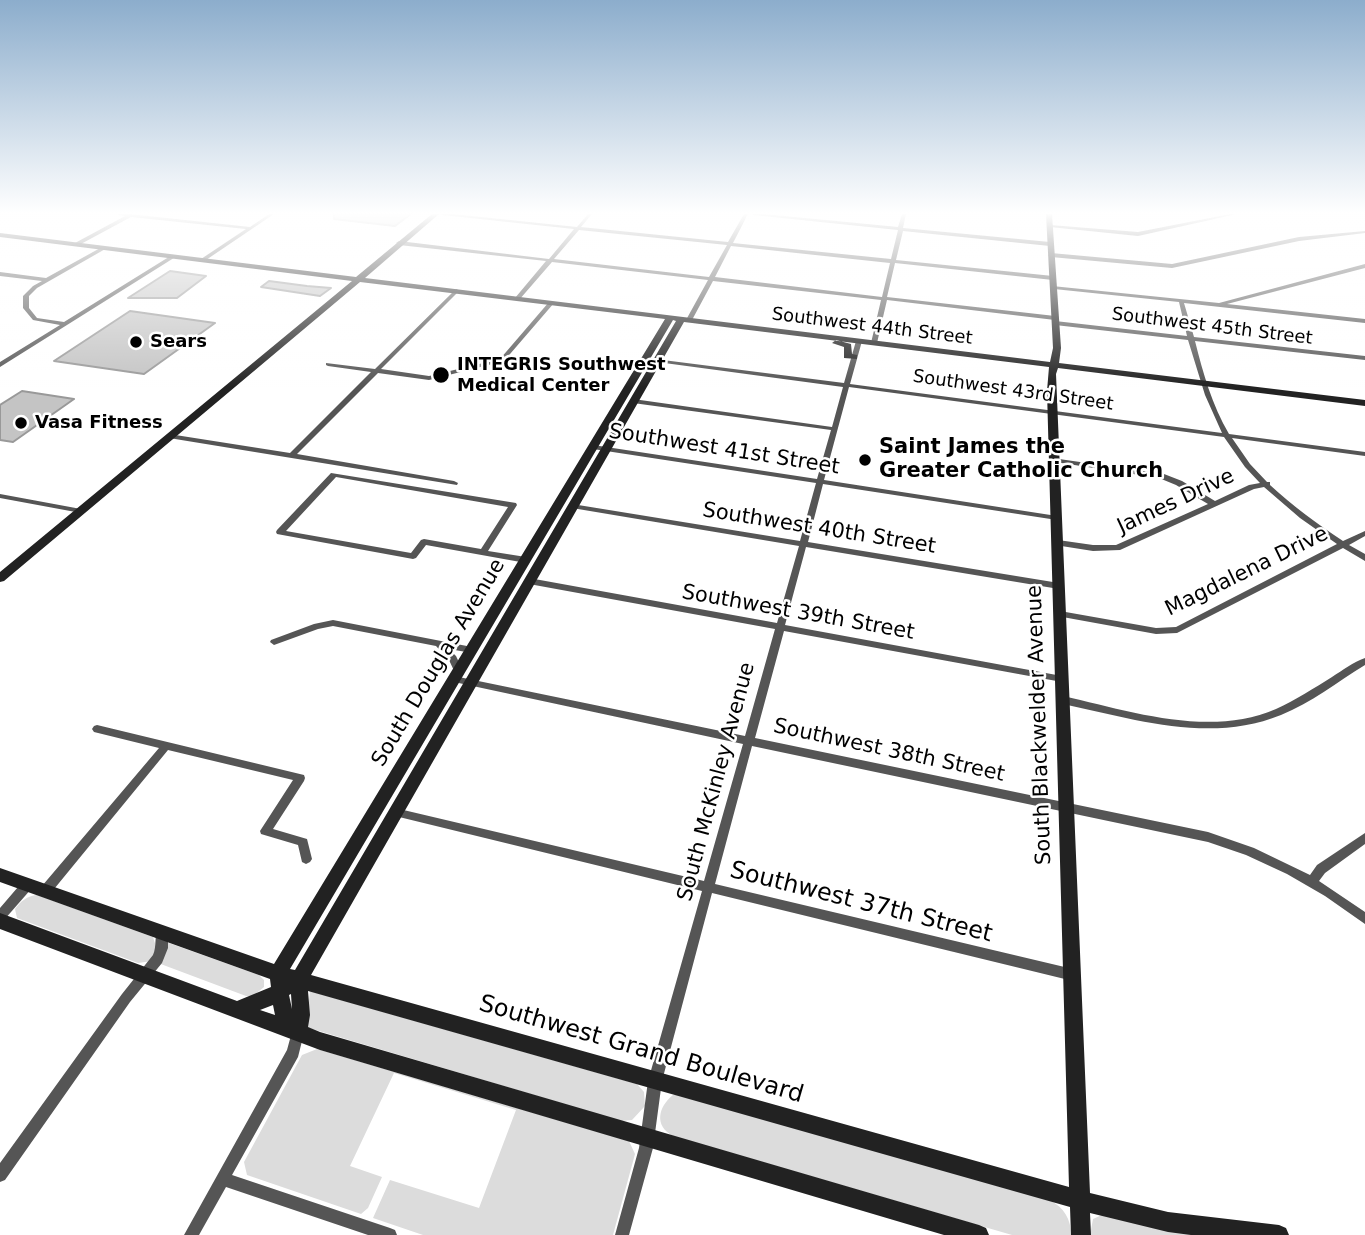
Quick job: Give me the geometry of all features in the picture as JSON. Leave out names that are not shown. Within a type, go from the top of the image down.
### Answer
[{"type":"main road","points":[[680,319],[700,326],[845,344],[850,348],[851,357]]},
{"type":"main road","name":"Southwest 44th Street","points":[[1054,365],[1206,384]]},
{"type":"main road","name":"Southwest Grand Boulevard","points":[[162,932],[278,974]]},
{"type":"main road","points":[[298,1033],[979,1235]]},
{"type":"street","points":[[63,272],[26,296],[26,309],[35,319],[63,324]]},
{"type":"street","points":[[0,365],[148,272]]},
{"type":"street","name":"Southwest 44th Street","points":[[298,272],[1054,365]]},
{"type":"street","points":[[0,578],[366,272]]},
{"type":"street","points":[[517,299],[541,272]]},
{"type":"street","name":"Southwest 45th Street","points":[[646,272],[1365,358]]},
{"type":"street","name":"South Douglas Avenue","points":[[278,974],[526,560],[680,319],[716,272]]},
{"type":"street","points":[[874,343],[890,272]]},
{"type":"street","points":[[966,272],[1181,301],[1365,321]]},
{"type":"street","name":"South Blackwelder Avenue","points":[[1052,272],[1057,357],[1054,365],[1053,412],[1081,1235]]},
{"type":"street","points":[[1219,305],[1344,272]]},
{"type":"street","points":[[0,274],[48,280]]},
{"type":"street","points":[[292,456],[456,291]]},
{"type":"street","points":[[1181,301],[1206,384],[1226,435],[1267,484],[1305,518],[1365,558]]},
{"type":"street","points":[[328,364],[429,379],[502,360],[551,303]]},
{"type":"street","name":"South Douglas Avenue","points":[[299,980],[572,506],[599,448],[633,401],[680,319]]},
{"type":"street","name":"South McKinley Avenue","points":[[622,1235],[648,1138],[655,1081],[821,482],[847,385],[851,357],[859,341]]},
{"type":"street","name":"Southwest 43rd Street","points":[[657,360],[1365,454]]},
{"type":"street","name":"Southwest 44th Street","points":[[1206,384],[1365,403]]},
{"type":"street","points":[[633,401],[835,429]]},
{"type":"street","points":[[169,436],[454,483]]},
{"type":"street","name":"Southwest 41st Street","points":[[599,448],[1057,518]]},
{"type":"street","points":[[1055,460],[1161,476],[1179,483],[1214,504]]},
{"type":"street","points":[[483,552],[513,505],[334,475],[280,532],[413,556],[424,542],[526,560]]},
{"type":"street","name":"James Drive","points":[[1058,543],[1117,548],[1252,487],[1267,484]]},
{"type":"street","points":[[0,496],[81,511]]},
{"type":"street","name":"Southwest 40th Street","points":[[572,506],[1059,586]]},
{"type":"street","name":"Magdalena Drive","points":[[1060,614],[1156,631],[1177,630],[1365,533]]},
{"type":"street","name":"Southwest 39th Street","points":[[529,581],[1062,679]]},
{"type":"street","points":[[274,642],[333,623],[472,650]]},
{"type":"street","points":[[439,644],[453,658],[456,676]]},
{"type":"street","points":[[1063,700],[1180,722],[1237,723],[1279,712],[1365,661]]},
{"type":"street","name":"Southwest 38th Street","points":[[456,676],[470,683],[1222,841],[1266,858],[1312,882],[1365,919]]},
{"type":"street","points":[[97,729],[300,778],[265,831],[303,842],[306,859]]},
{"type":"street","points":[[46,890],[166,746]]},
{"type":"street","name":"Southwest 37th Street","points":[[395,812],[1073,975]]},
{"type":"street","points":[[1312,882],[1321,870],[1365,838]]},
{"type":"street","points":[[340,870],[358,875]]},
{"type":"street","name":"Southwest Grand Boulevard","points":[[0,875],[162,932]]},
{"type":"street","points":[[28,884],[0,918],[298,1033]]},
{"type":"street","points":[[0,1175],[161,954],[162,932]]},
{"type":"street","points":[[278,974],[278,992],[285,1018],[298,1033]]},
{"type":"street","name":"Southwest Grand Boulevard","points":[[278,974],[1080,1200],[1168,1222],[1279,1235]]},
{"type":"street","points":[[191,1235],[293,1052],[301,1015],[299,980],[237,1010]]},
{"type":"street","points":[[223,1179],[390,1235]]},
{"type":"shaded area","points":[[37,895],[153,937],[157,950],[152,961],[138,963],[17,918],[17,906],[27,898]]},
{"type":"shaded area","points":[[166,942],[259,975],[264,980],[264,987],[253,996],[246,996],[158,963]]},
{"type":"shaded area","points":[[310,991],[637,1084],[644,1092],[645,1106],[632,1120],[621,1121],[306,1027]]},
{"type":"shaded area","points":[[317,1049],[629,1141],[635,1154],[613,1235],[423,1235],[373,1218],[390,1180],[479,1208],[516,1110],[394,1073],[350,1166],[382,1177],[368,1208],[361,1214],[247,1175],[244,1162],[302,1055]]},
{"type":"shaded area","points":[[673,1095],[683,1095],[1050,1200],[1066,1214],[1071,1235],[1012,1235],[673,1136],[663,1127],[660,1116],[664,1105]]},
{"type":"shaded area","points":[[1104,1214],[1215,1235],[1090,1235],[1093,1219]]},
{"type":"building","points":[[169,272],[206,276],[177,298],[128,298]]},
{"type":"building","points":[[269,281],[331,288],[320,296],[261,287]]},
{"type":"building","name":"Sears","points":[[130,311],[215,323],[144,374],[54,361]]},
{"type":"building","name":"Vasa Fitness","points":[[22,391],[74,399],[13,442],[0,440],[0,405]]},
{"type":"place","name":"Sears","points":[[136,342]]},
{"type":"place","name":"INTEGRIS Southwest Medical Center","points":[[441,375]]},
{"type":"place","name":"Vasa Fitness","points":[[21,423]]},
{"type":"place","name":"Saint James the Greater Catholic Church","points":[[865,460]]}]
